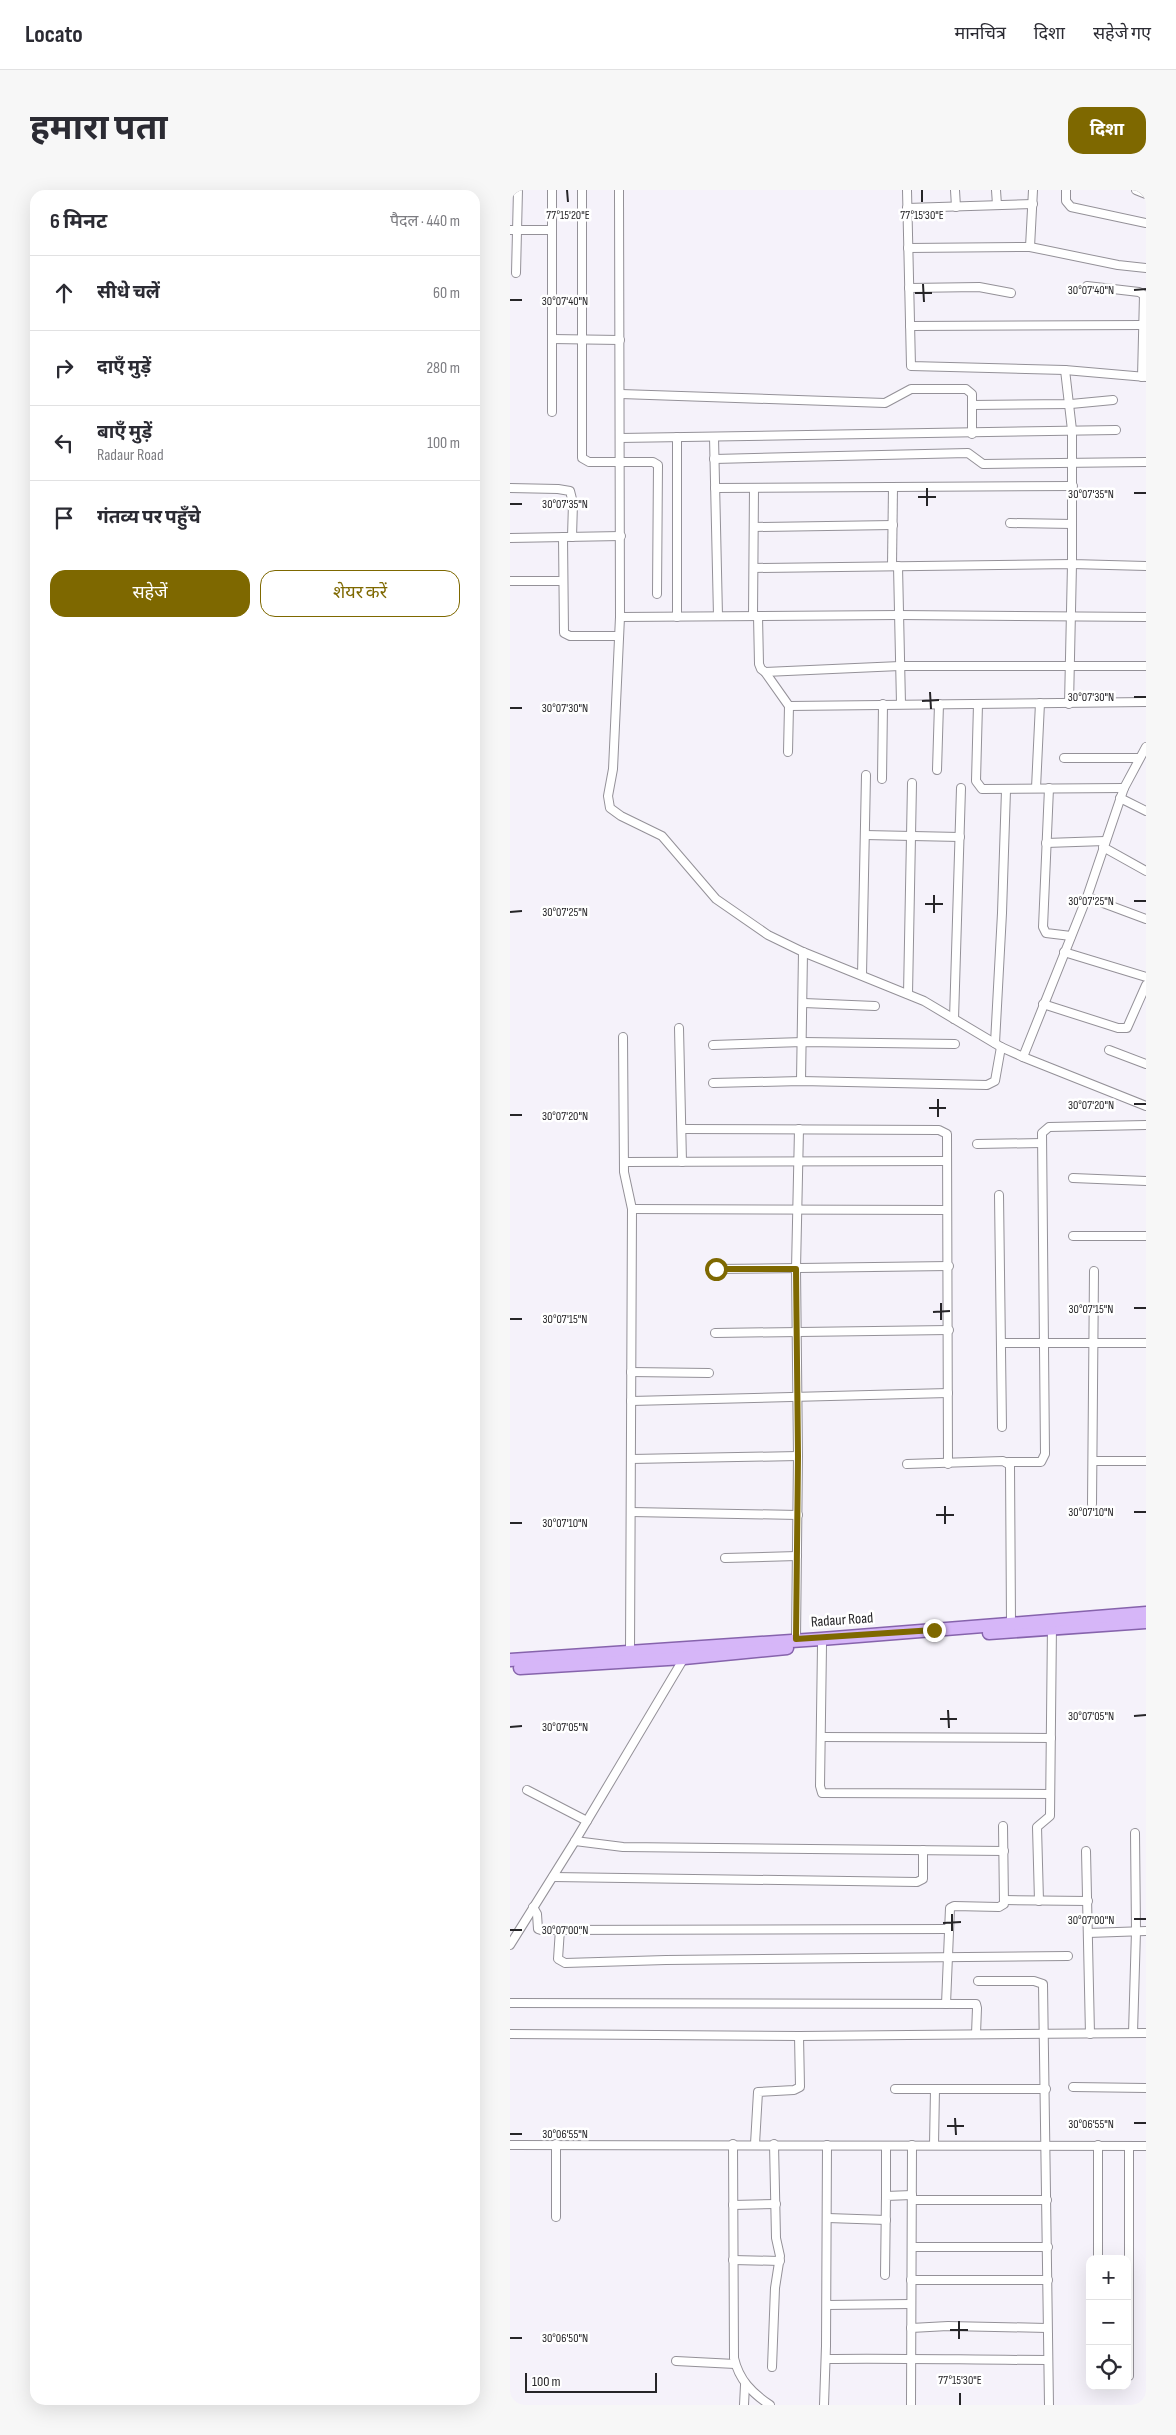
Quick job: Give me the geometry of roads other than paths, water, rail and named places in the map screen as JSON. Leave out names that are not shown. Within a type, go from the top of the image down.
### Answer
[{"type":"main road","name":"Radaur Road","points":[[510,1668],[684,1658],[1052,1624],[1146,1613]]},
{"type":"main road","name":"Radaur Road","points":[[510,1660],[1011,1623],[1146,1622]]},
{"type":"street","points":[[516,273],[514,230],[518,190]]},
{"type":"street","points":[[552,190],[552,412]]},
{"type":"street","points":[[582,190],[582,458],[589,462],[653,462],[658,465],[657,594]]},
{"type":"street","points":[[619,190],[621,394],[620,618],[613,769],[608,796],[610,808],[621,816],[662,836],[708,891],[730,911],[768,935],[803,952],[908,994],[1023,1057],[1146,1106]]},
{"type":"street","points":[[907,190],[911,366],[1065,370],[1144,377],[1142,293],[1087,286]]},
{"type":"street","points":[[955,190],[956,207]]},
{"type":"street","points":[[996,190],[997,205]]},
{"type":"street","points":[[1030,247],[1033,190]]},
{"type":"street","points":[[1066,190],[1066,201],[1071,207],[1146,223]]},
{"type":"street","points":[[1136,190],[1146,194]]},
{"type":"street","points":[[907,208],[1032,204]]},
{"type":"street","points":[[514,230],[552,230]]},
{"type":"street","points":[[908,248],[1030,247],[1118,265],[1146,268]]},
{"type":"street","points":[[909,288],[979,287],[1012,293]]},
{"type":"street","points":[[910,326],[1143,325]]},
{"type":"street","points":[[552,339],[620,340]]},
{"type":"street","points":[[1065,370],[1071,404],[1073,486],[1069,704]]},
{"type":"street","points":[[621,394],[885,403],[911,389],[966,389],[972,394],[972,434]]},
{"type":"street","points":[[972,404],[1071,404],[1113,400]]},
{"type":"street","points":[[620,438],[972,434],[1116,430]]},
{"type":"street","points":[[677,437],[677,617]]},
{"type":"street","points":[[714,437],[718,616]]},
{"type":"street","points":[[714,459],[968,453],[983,464],[1146,462]]},
{"type":"street","points":[[715,488],[1073,486]]},
{"type":"street","points":[[893,487],[901,704]]},
{"type":"street","points":[[754,488],[754,568],[760,664],[761,670],[765,672],[789,706],[788,752]]},
{"type":"street","points":[[510,489],[570,491],[573,503],[572,537]]},
{"type":"street","points":[[1010,523],[1072,524]]},
{"type":"street","points":[[754,527],[893,525]]},
{"type":"street","points":[[510,538],[621,536]]},
{"type":"street","points":[[563,537],[564,628],[566,635],[619,636]]},
{"type":"street","points":[[754,568],[1072,564],[1146,566]]},
{"type":"street","points":[[510,581],[563,581]]},
{"type":"street","points":[[620,618],[899,615],[1146,617]]},
{"type":"street","points":[[765,672],[900,666],[1069,668],[1146,666]]},
{"type":"street","points":[[789,706],[1146,702]]},
{"type":"street","points":[[1036,788],[1040,703]]},
{"type":"street","points":[[882,779],[883,704]]},
{"type":"street","points":[[937,770],[939,704]]},
{"type":"street","points":[[978,704],[977,785],[982,789],[1124,788]]},
{"type":"street","points":[[1023,1057],[1087,897],[1120,798],[1146,747]]},
{"type":"street","points":[[1064,758],[1139,758]]},
{"type":"street","points":[[862,975],[866,775]]},
{"type":"street","points":[[908,994],[912,783]]},
{"type":"street","points":[[954,1019],[961,788]]},
{"type":"street","points":[[1049,788],[1043,927],[1046,933],[1070,936]]},
{"type":"street","points":[[713,1083],[801,1081],[987,1085],[995,1081],[998,1045],[1006,790]]},
{"type":"street","points":[[1120,798],[1146,811]]},
{"type":"street","points":[[865,835],[960,837]]},
{"type":"street","points":[[1046,843],[1104,844],[1146,871]]},
{"type":"street","points":[[1087,897],[1146,919]]},
{"type":"street","points":[[801,1081],[804,1003],[803,952]]},
{"type":"street","points":[[1064,952],[1146,977]]},
{"type":"street","points":[[1043,1004],[1122,1029],[1130,1025],[1143,1004],[1146,985]]},
{"type":"street","points":[[804,1003],[876,1006]]},
{"type":"street","points":[[679,1028],[682,1162]]},
{"type":"street","points":[[623,1036],[625,1182],[632,1210],[630,1652]]},
{"type":"street","points":[[713,1045],[803,1042],[955,1044]]},
{"type":"street","points":[[1109,1050],[1146,1064]]},
{"type":"street","points":[[907,1464],[1036,1462],[1044,1459],[1045,1342],[1042,1143],[1044,1130],[1049,1127],[1146,1125]]},
{"type":"street","points":[[682,1128],[944,1131],[947,1134],[949,1266],[948,1464]]},
{"type":"street","points":[[796,1639],[798,1456],[796,1269],[799,1129]]},
{"type":"street","points":[[977,1144],[1042,1143]]},
{"type":"street","points":[[624,1162],[946,1161]]},
{"type":"street","points":[[1073,1178],[1146,1181]]},
{"type":"street","points":[[999,1195],[1002,1427]]},
{"type":"street","points":[[632,1210],[947,1210]]},
{"type":"street","points":[[1073,1236],[1146,1236]]},
{"type":"street","points":[[716,1269],[949,1266]]},
{"type":"street","points":[[1092,1504],[1094,1271]]},
{"type":"street","points":[[715,1333],[949,1330]]},
{"type":"street","points":[[1001,1342],[1146,1343]]},
{"type":"street","points":[[631,1372],[709,1373]]},
{"type":"street","points":[[630,1401],[948,1393]]},
{"type":"street","points":[[630,1459],[798,1456]]},
{"type":"street","points":[[1093,1461],[1146,1461]]},
{"type":"street","points":[[1008,1462],[1011,1471],[1011,1623]]},
{"type":"street","points":[[631,1512],[798,1515]]},
{"type":"street","points":[[725,1558],[797,1556]]},
{"type":"street","points":[[1039,1901],[1037,1827],[1041,1822],[1050,1818],[1052,1624]]},
{"type":"street","points":[[822,1645],[822,1793],[1050,1794]]},
{"type":"street","points":[[510,1944],[576,1841],[684,1658]]},
{"type":"street","points":[[821,1737],[1051,1738]]},
{"type":"street","points":[[527,1790],[588,1821]]},
{"type":"street","points":[[946,2004],[952,1906],[999,1907],[1004,1904],[1003,1826]]},
{"type":"street","points":[[1133,2033],[1136,1931],[1135,1833]]},
{"type":"street","points":[[576,1841],[623,1847],[1004,1851]]},
{"type":"street","points":[[553,1876],[917,1882],[924,1879],[923,1850]]},
{"type":"street","points":[[1086,1851],[1090,2034]]},
{"type":"street","points":[[1004,1900],[1088,1901]]},
{"type":"street","points":[[533,1907],[537,1914],[538,1929],[541,1930],[950,1929]]},
{"type":"street","points":[[560,1929],[558,1959],[565,1963],[666,1960],[950,1959],[1068,1956]]},
{"type":"street","points":[[1088,1933],[1146,1931]]},
{"type":"street","points":[[978,1981],[1034,1981],[1043,1984],[1046,2089],[1049,2405]]},
{"type":"street","points":[[510,2003],[976,2004],[976,2034]]},
{"type":"street","points":[[510,2034],[799,2036],[1146,2034]]},
{"type":"street","points":[[756,2144],[758,2092],[794,2090],[800,2087],[799,2036]]},
{"type":"street","points":[[1073,2087],[1146,2088]]},
{"type":"street","points":[[895,2089],[1046,2089]]},
{"type":"street","points":[[934,2089],[934,2145]]},
{"type":"street","points":[[510,2144],[638,2146],[733,2144],[1146,2146]]},
{"type":"street","points":[[556,2144],[556,2217]]},
{"type":"street","points":[[733,2144],[735,2364],[745,2385],[752,2393],[770,2405]]},
{"type":"street","points":[[772,2367],[774,2288],[780,2261],[774,2144]]},
{"type":"street","points":[[824,2405],[827,2305],[827,2145]]},
{"type":"street","points":[[911,2405],[912,2145]]},
{"type":"street","points":[[885,2275],[886,2146]]},
{"type":"street","points":[[1098,2146],[1098,2255]]},
{"type":"street","points":[[1129,2146],[1130,2345]]},
{"type":"street","points":[[886,2196],[1047,2200]]},
{"type":"street","points":[[733,2205],[776,2204]]},
{"type":"street","points":[[828,2218],[886,2220]]},
{"type":"street","points":[[912,2247],[1048,2247]]},
{"type":"street","points":[[733,2260],[780,2261]]},
{"type":"street","points":[[911,2280],[1048,2280]]},
{"type":"street","points":[[827,2305],[911,2304]]},
{"type":"street","points":[[911,2328],[948,2326],[1047,2328]]},
{"type":"street","points":[[826,2359],[1048,2360]]},
{"type":"street","points":[[676,2361],[735,2364]]},
{"type":"street","points":[[744,2405],[745,2385]]}]
